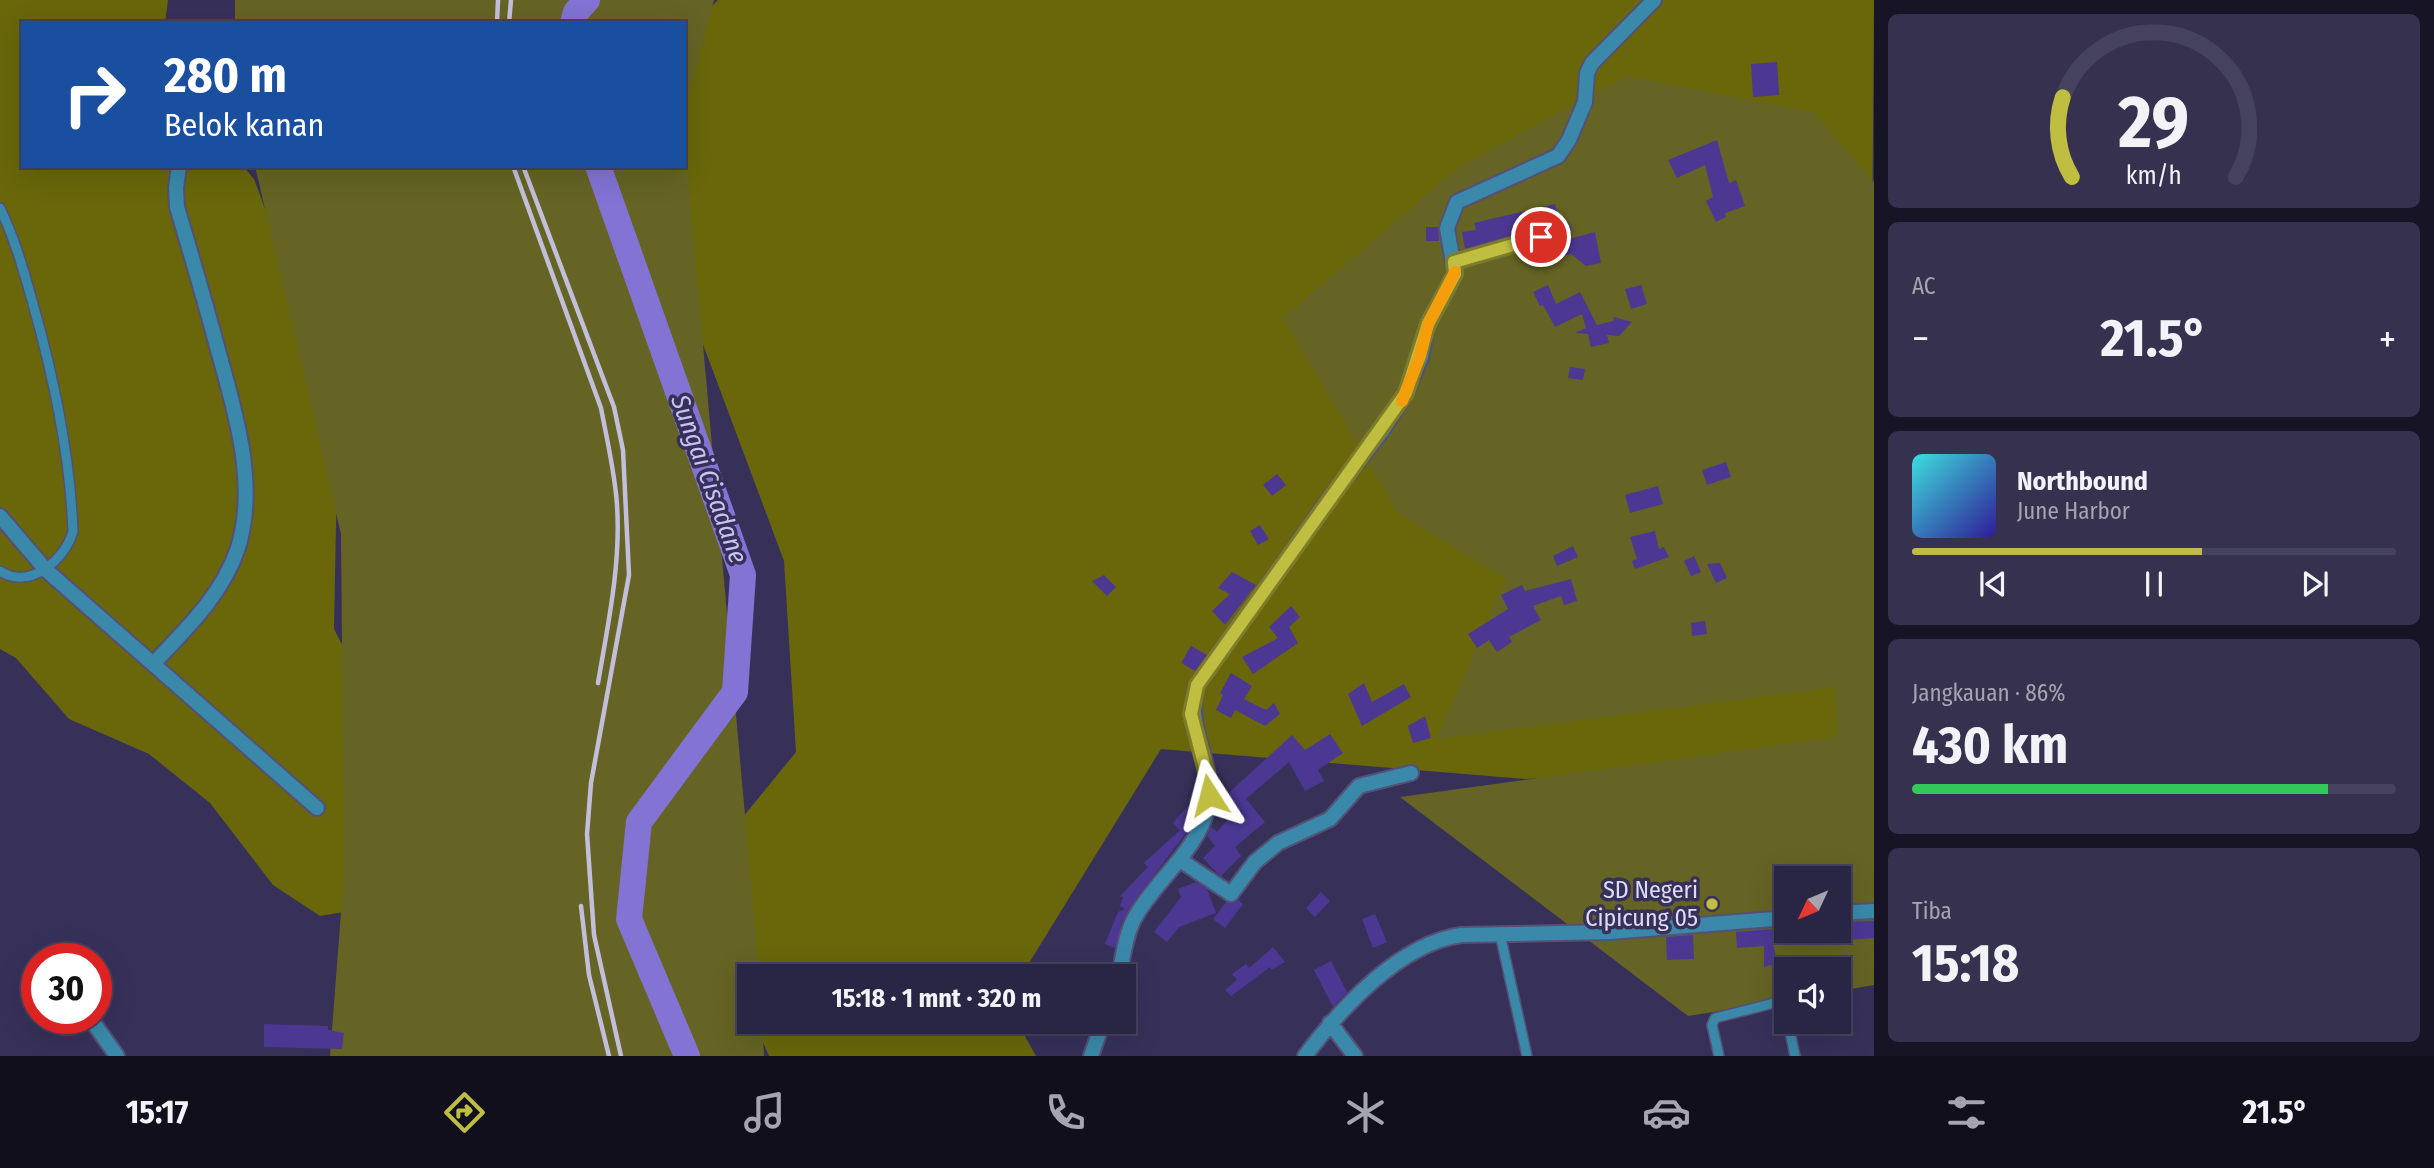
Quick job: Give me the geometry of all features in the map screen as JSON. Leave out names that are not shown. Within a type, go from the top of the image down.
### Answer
[{"type":"street","points":[[1122,964],[1135,917],[1180,860],[1203,820],[1209,783],[1191,714],[1197,685],[1406,393],[1428,324],[1455,274],[1447,228],[1457,202],[1558,156],[1569,140],[1585,102],[1587,73],[1592,63],[1654,0]]},
{"type":"street","points":[[154,663],[197,618],[224,579],[238,546],[244,504],[244,463],[238,423],[177,207],[179,168]]},
{"type":"street","points":[[1454,262],[1563,230]]},
{"type":"street","points":[[0,516],[46,570],[317,808]]},
{"type":"street","points":[[1180,860],[1231,894],[1255,862],[1279,843],[1330,819],[1359,786],[1411,773]]},
{"type":"street","points":[[1852,913],[1874,911]]},
{"type":"street","points":[[1305,1056],[1330,1023],[1353,999],[1419,947],[1440,938],[1610,932],[1774,919]]},
{"type":"street","points":[[1330,1023],[1355,1056]]},
{"type":"street","points":[[101,1034],[117,1056]]},
{"type":"street","points":[[1091,1056],[1099,1034]]},
{"type":"street","points":[[1102,1034],[1103,1056]]},
{"type":"lane","points":[[0,208],[20,260],[48,355],[61,416],[73,531],[64,552],[46,570],[20,578],[9,577],[0,571]]},
{"type":"lane","points":[[1500,934],[1527,1056]]},
{"type":"lane","points":[[1719,1056],[1712,1025],[1715,1018],[1774,1003]]},
{"type":"lane","points":[[1790,1034],[1796,1056]]},
{"type":"shaded area","points":[[0,0],[168,0],[165,21],[21,21],[21,168],[245,168],[254,179],[326,372],[337,471],[334,629],[376,711],[356,910],[320,916],[273,885],[210,803],[149,754],[69,719],[16,658],[0,649]]},
{"type":"shaded area","points":[[235,0],[714,0],[686,107],[686,21],[235,21]]},
{"type":"shaded area","points":[[718,0],[1874,0],[1869,660],[1874,765],[1525,779],[1161,749],[1028,964],[742,964],[694,877],[796,752],[784,561],[664,240],[683,168],[686,168],[686,33]]},
{"type":"shaded area","points":[[1626,76],[1813,112],[1874,182],[1874,985],[1851,989],[1851,957],[1774,957],[1774,1002],[1688,1016],[1400,797],[1837,737],[1835,687],[1436,739],[1506,579],[1398,513],[1283,318],[1459,167]]},
{"type":"shaded area","points":[[686,154],[758,964],[737,964],[737,1034],[763,1034],[764,1056],[330,1056],[344,873],[341,534],[255,168],[686,168]]},
{"type":"shaded area","points":[[759,1034],[1024,1034],[1036,1056],[769,1056]]},
{"type":"building","points":[[1777,62],[1779,95],[1753,97],[1751,64]]},
{"type":"building","points":[[1717,140],[1729,183],[1736,180],[1745,206],[1725,213],[1726,217],[1716,222],[1706,201],[1713,197],[1705,165],[1677,178],[1668,160]]},
{"type":"building","points":[[1555,204],[1560,221],[1465,249],[1462,232],[1476,230],[1474,223]]},
{"type":"building","points":[[1426,227],[1438,227],[1439,241],[1426,241]]},
{"type":"building","points":[[1595,232],[1601,263],[1586,266],[1571,254],[1543,260],[1540,247]]},
{"type":"building","points":[[1548,285],[1556,304],[1580,292],[1597,325],[1613,321],[1614,317],[1632,322],[1619,336],[1607,335],[1609,343],[1591,347],[1588,334],[1575,333],[1586,328],[1582,314],[1555,327],[1543,305],[1540,306],[1533,292]]},
{"type":"building","points":[[1641,285],[1647,304],[1631,309],[1625,289]]},
{"type":"building","points":[[1570,367],[1585,369],[1583,380],[1568,378]]},
{"type":"building","points":[[1726,462],[1731,477],[1707,485],[1702,470]]},
{"type":"building","points":[[1277,474],[1286,485],[1272,496],[1263,485]]},
{"type":"building","points":[[1658,486],[1663,504],[1630,513],[1625,495]]},
{"type":"building","points":[[1260,525],[1269,539],[1258,545],[1250,531]]},
{"type":"building","points":[[1655,531],[1659,549],[1664,547],[1669,557],[1635,569],[1632,561],[1637,559],[1630,537]]},
{"type":"building","points":[[1573,546],[1578,557],[1557,566],[1553,556]]},
{"type":"building","points":[[1694,556],[1701,572],[1691,576],[1684,561]]},
{"type":"building","points":[[1720,563],[1727,578],[1716,583],[1707,564]]},
{"type":"building","points":[[1232,572],[1256,585],[1225,625],[1212,611],[1230,594],[1218,588]]},
{"type":"building","points":[[1104,575],[1116,587],[1107,596],[1092,581]]},
{"type":"building","points":[[1571,579],[1577,601],[1564,605],[1561,596],[1533,606],[1541,620],[1509,637],[1512,642],[1497,652],[1489,640],[1477,648],[1468,634],[1508,609],[1501,595],[1522,585],[1525,591]]},
{"type":"building","points":[[1291,606],[1300,617],[1289,627],[1298,643],[1253,674],[1242,657],[1278,638],[1269,627]]},
{"type":"building","points":[[1705,621],[1707,634],[1692,636],[1691,623]]},
{"type":"building","points":[[1191,646],[1207,655],[1195,671],[1181,663]]},
{"type":"building","points":[[1231,673],[1252,686],[1244,699],[1266,710],[1274,703],[1280,714],[1265,726],[1235,710],[1231,718],[1216,710],[1223,695],[1220,693]]},
{"type":"building","points":[[1364,683],[1372,702],[1404,684],[1411,697],[1362,726],[1348,694]]},
{"type":"building","points":[[1425,716],[1431,738],[1413,743],[1408,726]]},
{"type":"building","points":[[1330,734],[1343,753],[1318,770],[1324,781],[1305,791],[1289,762],[1246,799],[1265,822],[1235,847],[1241,856],[1221,876],[1218,874],[1203,858],[1215,846],[1207,836],[1211,827],[1217,832],[1233,813],[1221,800],[1292,735],[1305,750]]},
{"type":"building","points":[[1188,806],[1196,813],[1186,833],[1135,900],[1122,922],[1115,948],[1105,944],[1118,912],[1125,909],[1120,906],[1123,898],[1120,896],[1148,867],[1144,863],[1180,830],[1173,823]]},
{"type":"building","points":[[1196,882],[1207,889],[1216,913],[1179,927],[1167,942],[1154,932],[1181,897],[1178,889]]},
{"type":"building","points":[[1321,892],[1330,901],[1315,917],[1306,908]]},
{"type":"building","points":[[1238,900],[1243,904],[1225,928],[1213,919],[1226,902]]},
{"type":"building","points":[[1375,914],[1387,942],[1373,948],[1362,919]]},
{"type":"building","points":[[1874,921],[1874,938],[1852,940],[1852,922]]},
{"type":"building","points":[[1774,929],[1774,943],[1794,945],[1773,945],[1776,957],[1774,957],[1774,964],[1764,967],[1764,946],[1737,948],[1736,932]]},
{"type":"building","points":[[1693,935],[1694,959],[1667,960],[1666,937]]},
{"type":"building","points":[[1273,947],[1285,962],[1271,970],[1270,967],[1231,996],[1225,990],[1237,980],[1232,974],[1246,964],[1249,968]]},
{"type":"building","points":[[1331,961],[1347,992],[1333,1007],[1314,970]]},
{"type":"building","points":[[264,1024],[328,1026],[328,1030],[344,1033],[342,1049],[264,1047]]},
{"type":"waterway","name":"Sungai Cisadane","points":[[574,21],[576,12],[587,0]]},
{"type":"waterway","name":"Sungai Cisadane","points":[[599,168],[743,575],[735,692],[639,822],[629,919],[687,1056]]},
{"type":"railway","points":[[497,21],[498,0]]},
{"type":"railway","points":[[509,21],[511,0]]},
{"type":"railway","points":[[514,168],[601,408],[613,469],[617,505],[617,549],[613,594],[598,683]]},
{"type":"railway","points":[[524,168],[614,407],[623,450],[629,575],[591,783],[587,834],[594,935],[621,1056]]},
{"type":"railway","points":[[581,906],[589,975],[609,1056]]},
{"type":"slow traffic","points":[[1402,401],[1413,377],[1428,324],[1455,272]]},
{"type":"place","name":"SD Negeri Cipicung 05","points":[[1712,904]]},
{"type":"route","points":[[1209,795],[1209,783],[1191,714],[1202,673],[1249,615],[1332,495],[1382,431],[1406,393],[1428,324],[1455,274],[1454,262],[1541,237]]}]
